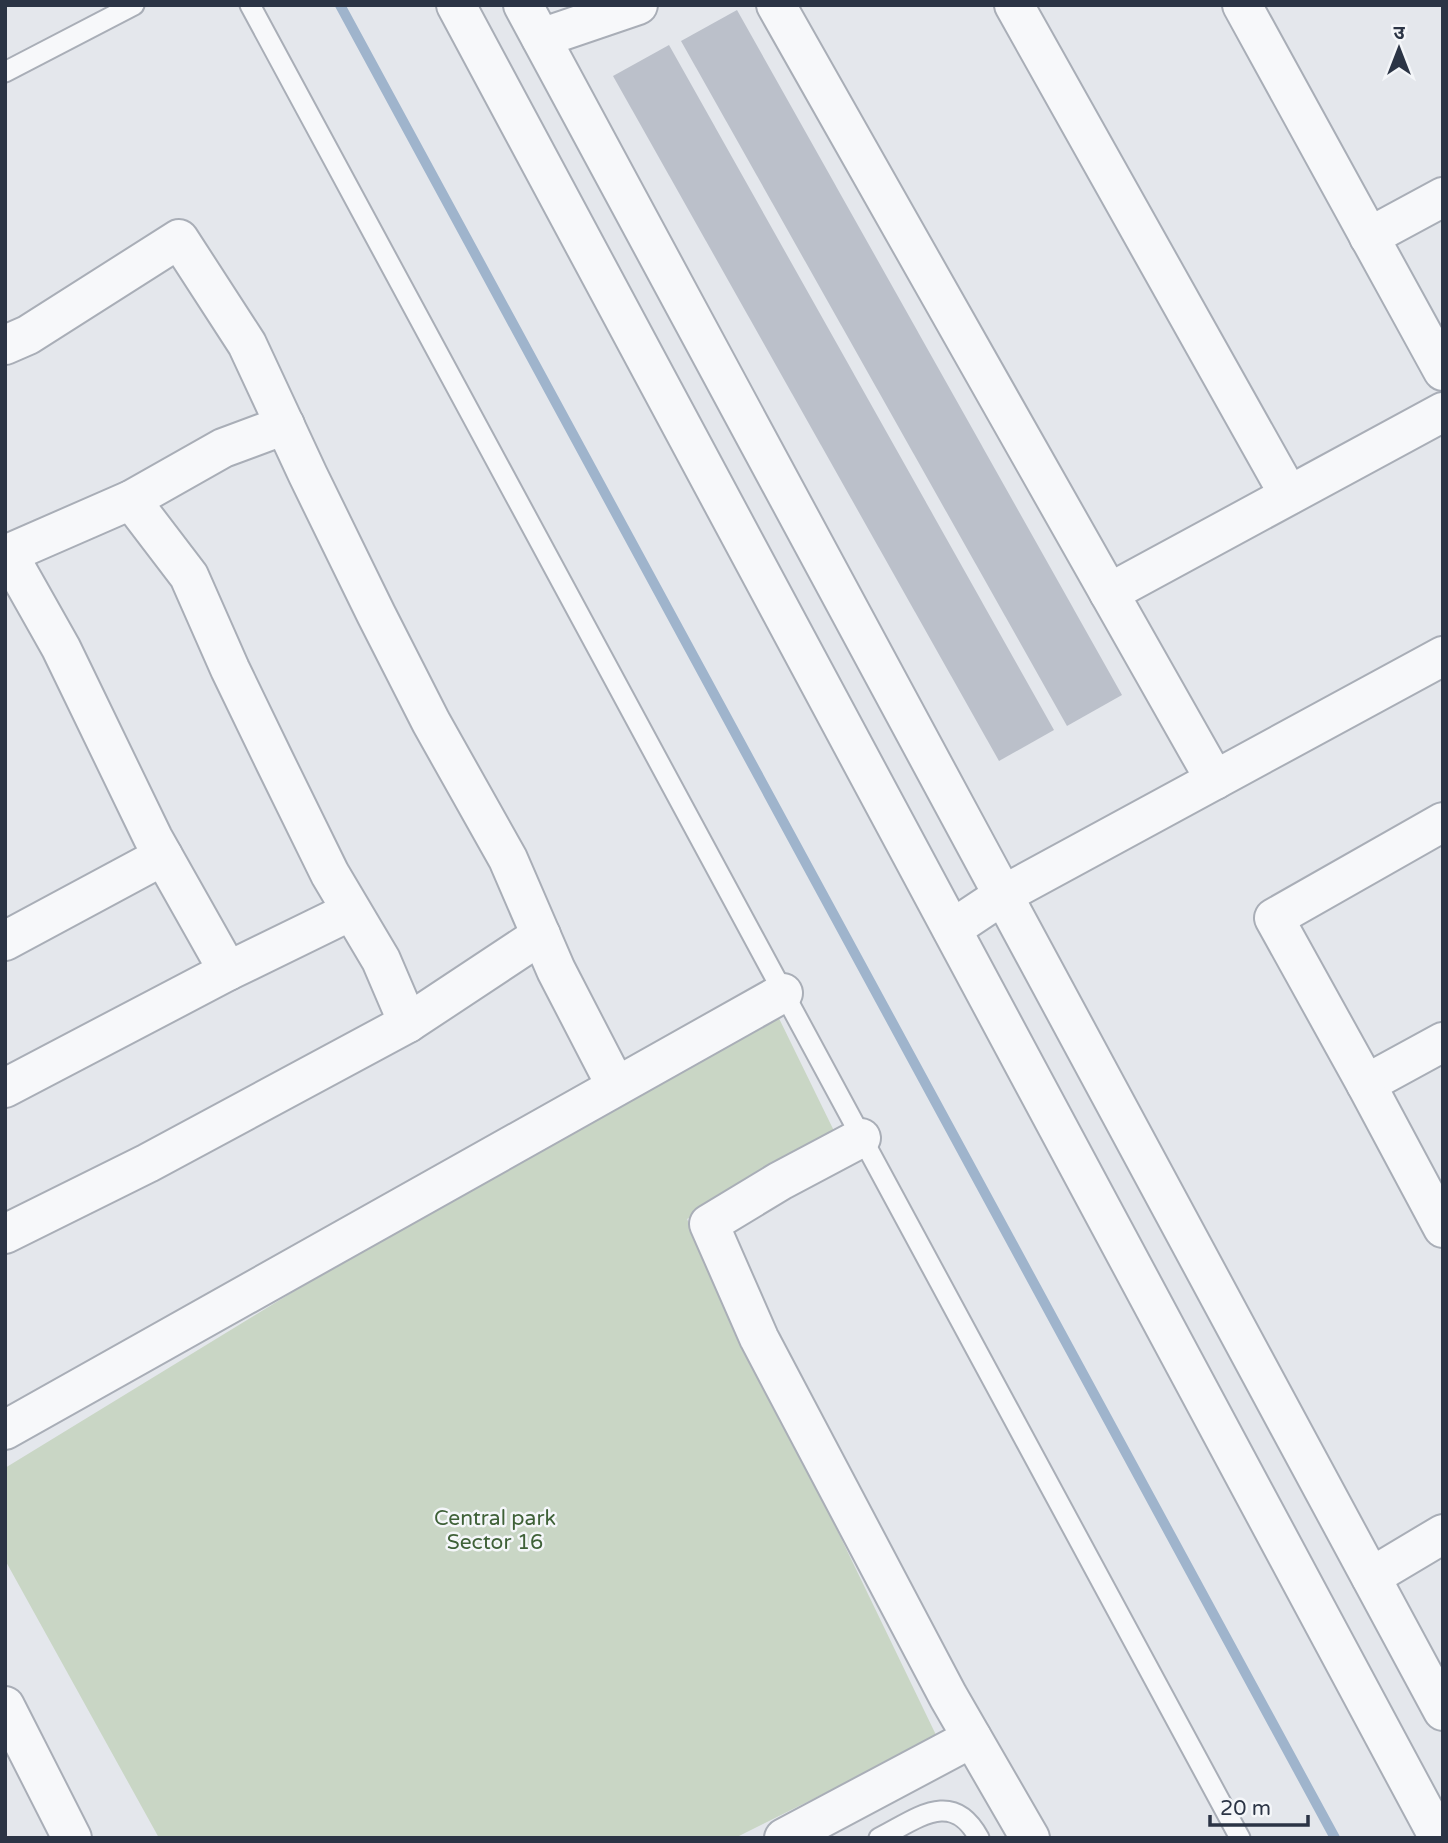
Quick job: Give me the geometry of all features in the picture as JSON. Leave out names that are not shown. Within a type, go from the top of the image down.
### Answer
[{"type":"street","points":[[456,5],[1439,1838]]},
{"type":"street","points":[[638,5],[532,22],[1443,1711]]},
{"type":"street","points":[[776,5],[1215,780]]},
{"type":"street","points":[[1014,5],[1289,495]]},
{"type":"street","points":[[1242,5],[1443,371]]},
{"type":"street","points":[[1369,237],[1443,197]]},
{"type":"street","points":[[5,345],[28,335],[179,239],[247,344],[425,710],[508,859],[556,970],[617,1086]]},
{"type":"street","points":[[1109,593],[1443,412]]},
{"type":"street","points":[[228,971],[163,856],[61,648],[6,555],[131,500],[223,448],[285,425]]},
{"type":"street","points":[[131,500],[190,576],[258,727],[330,874],[381,960],[408,1023]]},
{"type":"street","points":[[952,929],[1003,895],[1443,656]]},
{"type":"street","points":[[1439,1212],[1274,918],[1443,822]]},
{"type":"street","points":[[5,940],[163,856]]},
{"type":"street","points":[[5,1088],[228,971],[351,911]]},
{"type":"street","points":[[7,1229],[148,1163],[408,1023],[541,935]]},
{"type":"street","points":[[5,1430],[783,993]]},
{"type":"street","points":[[1366,1084],[1443,1042]]},
{"type":"street","points":[[861,1138],[780,1181],[709,1224],[759,1338],[972,1738],[1031,1838]]},
{"type":"street","points":[[1371,1577],[1443,1534]]},
{"type":"street","points":[[5,1706],[72,1838]]},
{"type":"street","points":[[784,1838],[972,1738]]},
{"type":"lane","points":[[5,72],[134,5]]},
{"type":"lane","points":[[250,5],[1240,1838]]},
{"type":"lane","points":[[879,1838],[933,1811],[951,1811],[970,1820],[979,1838]]},
{"type":"green space","name":"Central park Sector 16","points":[[770,1000],[837,1137],[687,1219],[937,1737],[735,1838],[159,1838],[5,1560],[5,1468]]},
{"type":"building","points":[[737,10],[1122,695],[1067,726],[681,41]]},
{"type":"building","points":[[669,45],[1054,730],[999,761],[613,76]]},
{"type":"waterway","points":[[340,5],[1335,1838]]}]
